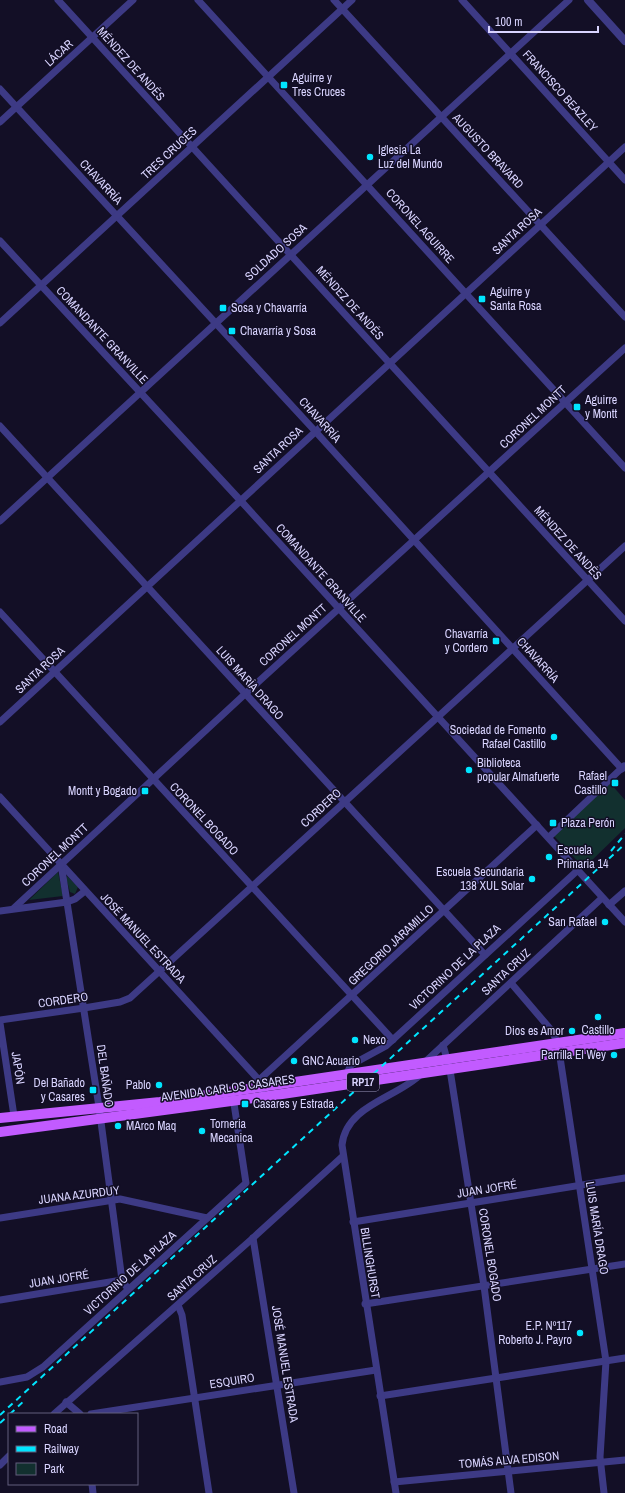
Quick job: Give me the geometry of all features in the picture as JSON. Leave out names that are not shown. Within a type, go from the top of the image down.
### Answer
[{"type":"main road","name":"AVENIDA CARLOS CASARES","points":[[261,1088],[421,1074],[449,1065],[559,1048],[625,1033]]},
{"type":"main road","name":"AVENIDA CARLOS CASARES","points":[[559,1048],[625,1043]]},
{"type":"main road","name":"AVENIDA CARLOS CASARES","points":[[0,1132],[100,1118],[233,1096],[261,1088],[425,1063],[449,1065]]},
{"type":"main road","name":"AVENIDA CARLOS CASARES","points":[[0,1118],[99,1107],[233,1096]]},
{"type":"street","name":"MÉNDEZ DE ANDÉS","points":[[58,0],[625,622]]},
{"type":"street","name":"LÁCAR","points":[[0,122],[133,0]]},
{"type":"street","name":"CORONEL AGUIRRE","points":[[198,0],[625,468]]},
{"type":"street","name":"AUGUSTO BRAVARD","points":[[334,0],[625,317]]},
{"type":"street","name":"TRES CRUCES","points":[[0,323],[352,0]]},
{"type":"street","name":"FRANCISCO BEAZLEY","points":[[462,0],[625,180]]},
{"type":"street","name":"SOLDADO SOSA","points":[[0,522],[290,254],[569,0]]},
{"type":"street","points":[[588,0],[625,41]]},
{"type":"street","name":"CHAVARRÍA","points":[[0,89],[315,431],[413,540],[624,767]]},
{"type":"street","name":"SANTA ROSA","points":[[0,722],[625,147]]},
{"type":"street","name":"COMANDANTE GRANVILLE","points":[[0,241],[240,500],[625,922]]},
{"type":"street","name":"CORONEL MONTT","points":[[14,908],[413,540],[625,348]]},
{"type":"street","name":"LUIS MARÍA DRAGO","points":[[0,426],[485,955]]},
{"type":"street","name":"CORDERO","points":[[0,1021],[125,1000],[160,972],[625,546]]},
{"type":"street","name":"CORONEL BOGADO","points":[[0,612],[392,1040]]},
{"type":"street","points":[[549,837],[624,767]]},
{"type":"street","name":"JOSÉ MANUEL ESTRADA","points":[[0,797],[160,972],[261,1088]]},
{"type":"street","name":"GREGORIO JARAMILLO","points":[[261,1088],[353,996],[537,825]]},
{"type":"street","name":"DEL BAÑADO","points":[[61,864],[99,1107],[122,1280],[128,1289]]},
{"type":"street","name":"VICTORINO DE LA PLAZA","points":[[346,1075],[351,1065],[386,1046],[578,870]]},
{"type":"street","name":"CORONEL MONTT","points":[[0,910],[67,902],[75,899],[85,891]]},
{"type":"street","points":[[609,905],[625,891]]},
{"type":"street","name":"SANTA CRUZ","points":[[425,1063],[602,898]]},
{"type":"street","name":"LUIS MARÍA DRAGO","points":[[511,983],[552,1030],[559,1048],[606,1361],[600,1462],[604,1493]]},
{"type":"street","name":"JAPÓN","points":[[0,1021],[14,1116]]},
{"type":"street","name":"CORONEL BOGADO","points":[[443,1045],[449,1065],[484,1286],[511,1493]]},
{"type":"street","name":"BILLINGHURST","points":[[396,1493],[353,1222],[343,1156],[342,1139],[355,1118],[411,1083],[421,1074]]},
{"type":"street","name":"VICTORINO DE LA PLAZA","points":[[0,1382],[27,1377],[43,1367],[246,1183],[233,1096]]},
{"type":"street","name":"SANTA CRUZ","points":[[55,1413],[178,1305],[343,1156]]},
{"type":"street","name":"JUAN JOFRÉ","points":[[353,1222],[625,1178]]},
{"type":"street","name":"JUANA AZURDUY","points":[[0,1218],[112,1200],[126,1200],[207,1218]]},
{"type":"street","name":"JOSÉ MANUEL ESTRADA","points":[[253,1238],[294,1493]]},
{"type":"street","points":[[366,1304],[625,1264]]},
{"type":"street","name":"JUAN JOFRÉ","points":[[0,1300],[122,1280]]},
{"type":"street","points":[[178,1305],[182,1315],[209,1493]]},
{"type":"street","points":[[380,1396],[625,1358]]},
{"type":"street","name":"ESQUIRO","points":[[98,1413],[376,1370]]},
{"type":"street","points":[[66,1402],[79,1413]]},
{"type":"street","points":[[0,1464],[8,1457]]},
{"type":"street","name":"TOMÁS ALVA EDISON","points":[[394,1482],[625,1460]]},
{"type":"green space","points":[[610,783],[625,800],[625,828],[584,868],[554,836]]},
{"type":"green space","points":[[58,872],[63,896],[29,900]]},
{"type":"green space","points":[[67,876],[78,887],[75,894],[70,892],[66,878]]},
{"type":"railway","points":[[611,851],[625,834]]},
{"type":"railway","points":[[0,1415],[625,844]]},
{"type":"railway","points":[[11,1413],[26,1399]]},
{"type":"railway","points":[[0,1423],[8,1416]]},
{"type":"place","name":"Aguirre y Tres Cruces","points":[[284,85]]},
{"type":"place","name":"Iglesia La Luz del Mundo","points":[[370,157]]},
{"type":"place","name":"Aguirre y Santa Rosa","points":[[482,299]]},
{"type":"place","name":"Sosa y Chavarría","points":[[223,308]]},
{"type":"place","name":"Chavarría y Sosa","points":[[232,331]]},
{"type":"place","name":"Aguirre y Montt","points":[[577,407]]},
{"type":"place","name":"Chavarría y Cordero","points":[[496,641]]},
{"type":"place","name":"Sociedad de Fomento Rafael Castillo","points":[[554,737]]},
{"type":"place","name":"Biblioteca popular Almafuerte","points":[[469,770]]},
{"type":"place","name":"Rafael Castillo","points":[[615,783]]},
{"type":"place","name":"Montt y Bogado","points":[[145,791]]},
{"type":"place","name":"Plaza Perón","points":[[553,823]]},
{"type":"place","name":"Escuela Primaria 14","points":[[549,857]]},
{"type":"place","name":"Escuela Secundaria 138 XUL Solar","points":[[532,879]]},
{"type":"place","name":"San Rafael","points":[[605,922]]},
{"type":"place","name":"Castillo","points":[[598,1017]]},
{"type":"place","name":"Dios es Amor","points":[[572,1031]]},
{"type":"place","name":"Nexo","points":[[355,1040]]},
{"type":"place","name":"Parrilla El Wey","points":[[614,1055]]},
{"type":"place","name":"GNC Acuario","points":[[294,1061]]},
{"type":"place","name":"Pablo","points":[[159,1085]]},
{"type":"place","name":"Del Bañado y Casares","points":[[93,1090]]},
{"type":"place","name":"Casares y Estrada","points":[[245,1104]]},
{"type":"place","name":"MArco Maq","points":[[118,1126]]},
{"type":"place","name":"Torneria Mecanica","points":[[202,1131]]},
{"type":"place","name":"E.P. Nº117 Roberto J. Payro","points":[[580,1333]]}]
